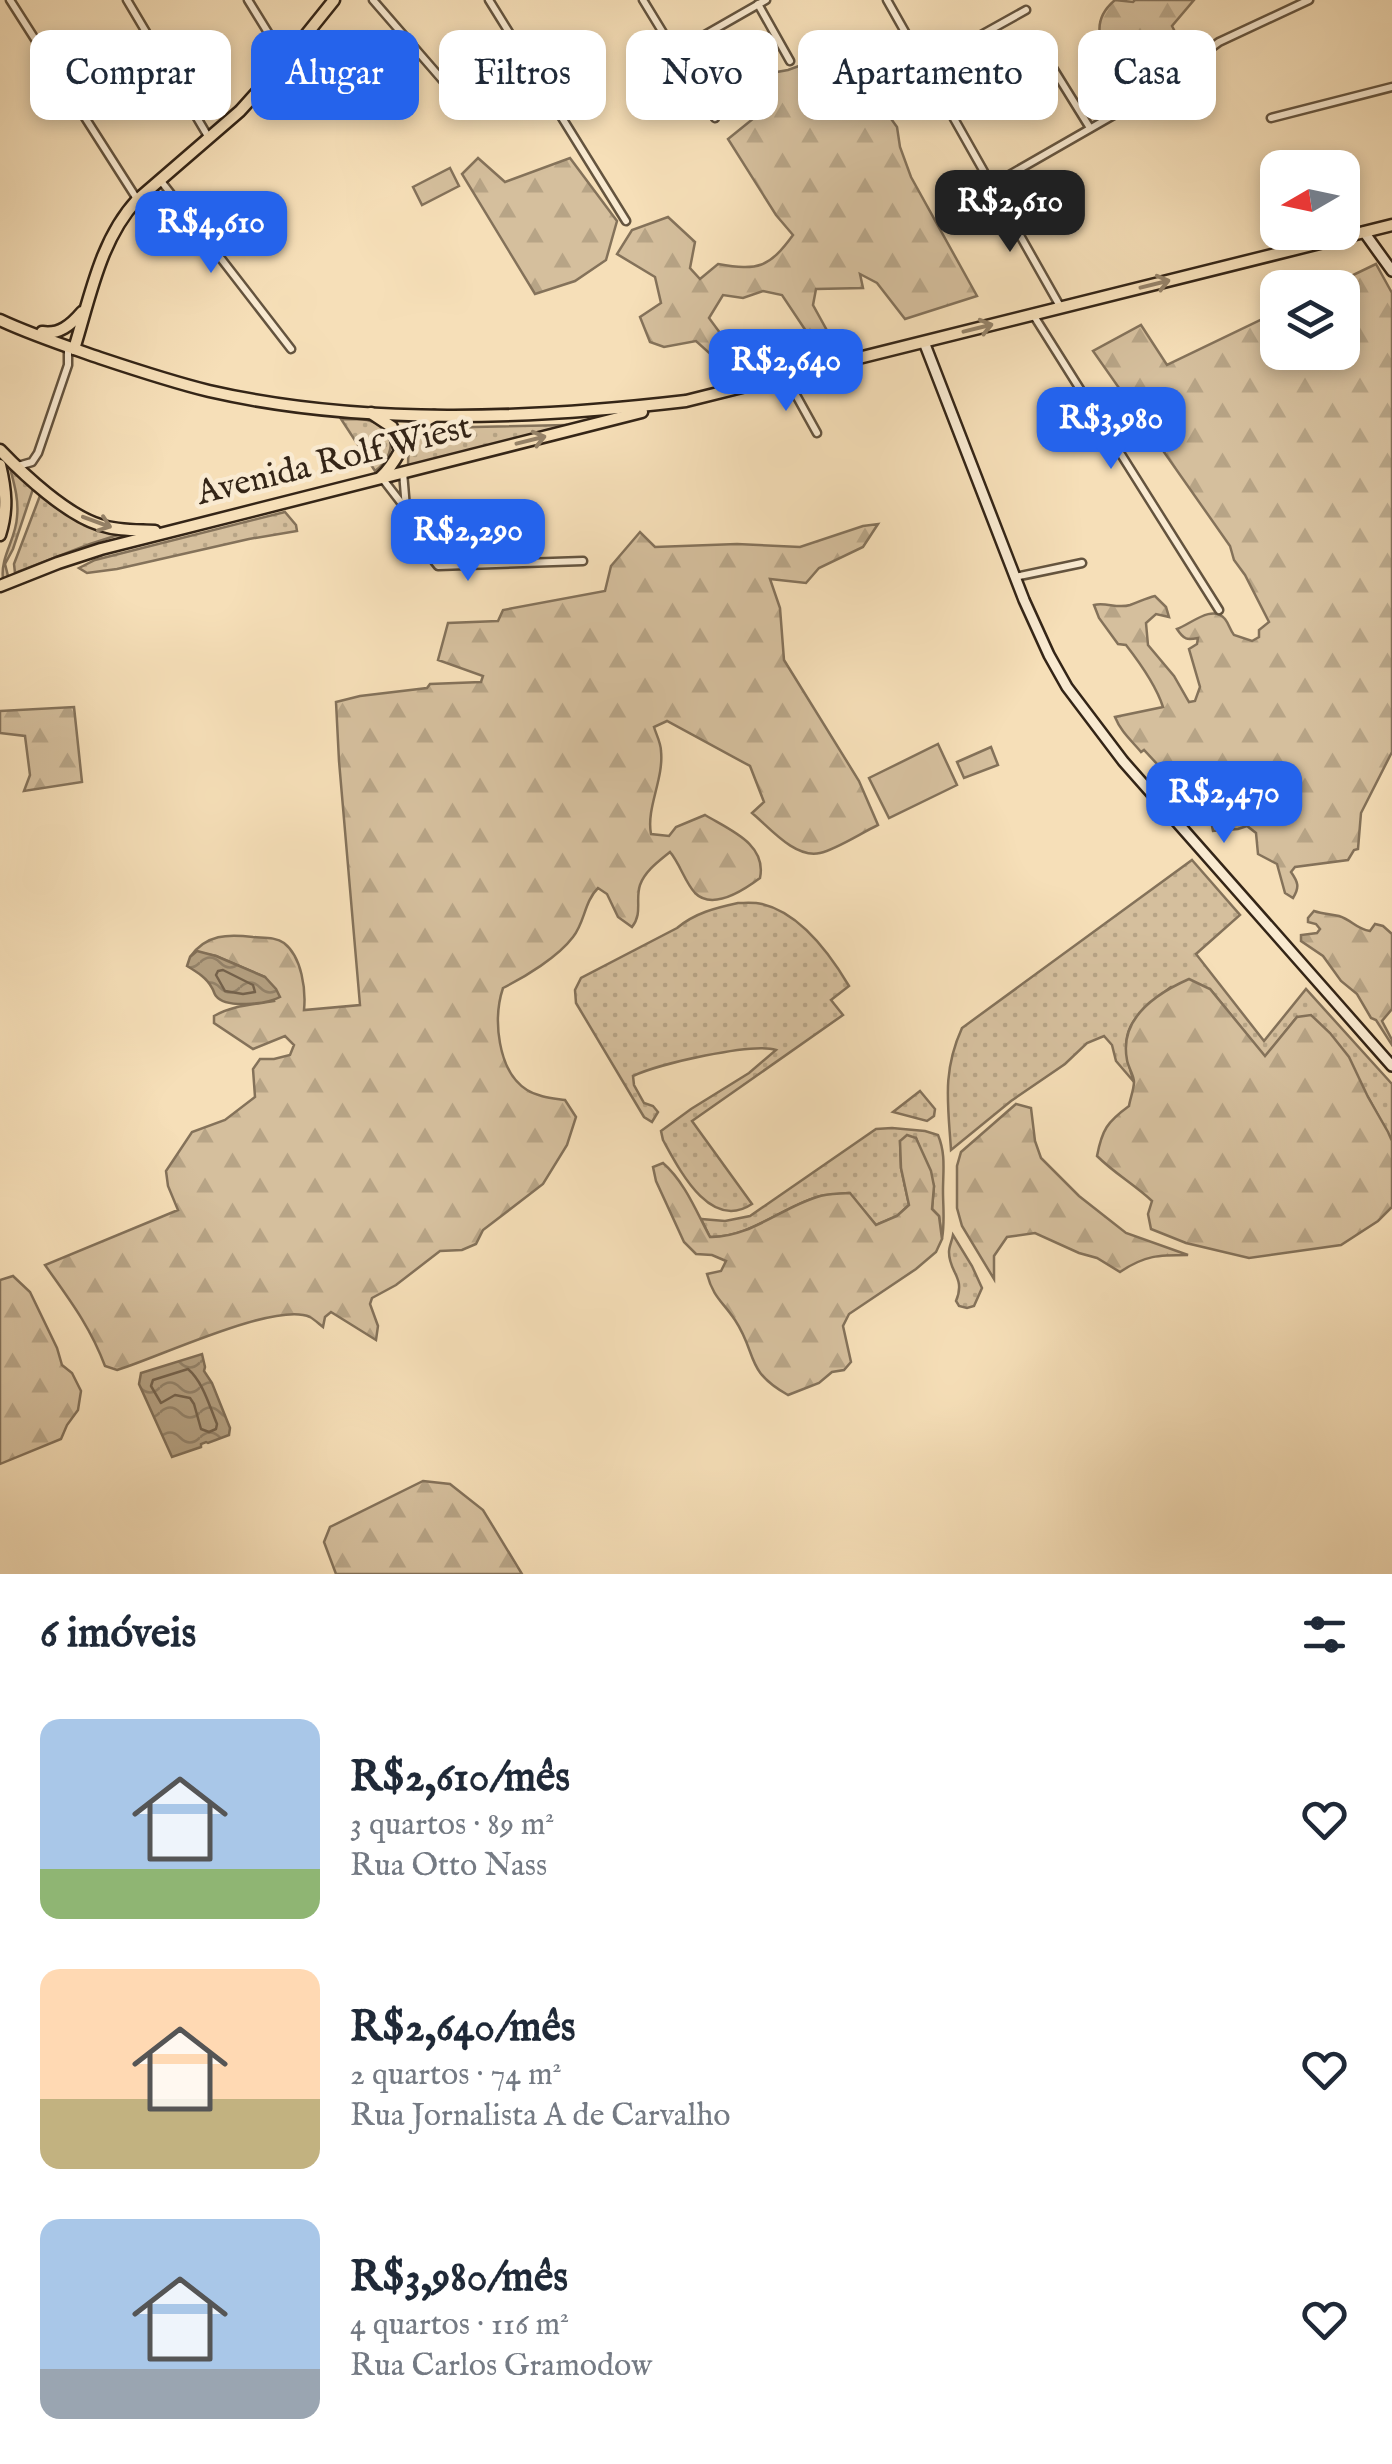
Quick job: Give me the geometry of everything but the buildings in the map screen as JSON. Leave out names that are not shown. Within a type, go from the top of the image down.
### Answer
[{"type":"main road","points":[[311,30],[334,0]]},
{"type":"main road","points":[[71,348],[112,235],[137,200],[210,140],[251,99]]},
{"type":"main road","points":[[3,321],[160,378],[270,402],[435,415],[583,412],[686,401],[1392,225]]},
{"type":"main road","points":[[1364,232],[1392,271]]},
{"type":"main road","points":[[3,321],[52,333],[68,326],[88,303]]},
{"type":"main road","points":[[924,342],[1015,578],[1056,669],[1103,736],[1392,1066]]},
{"type":"main road","name":"Avenida Rolf Wiest","points":[[0,586],[78,556],[166,531],[686,401]]},
{"type":"main road","points":[[370,412],[392,428],[403,472]]},
{"type":"main road","points":[[382,477],[414,428],[435,415]]},
{"type":"main road","points":[[0,450],[65,506],[89,520],[126,530],[166,531]]},
{"type":"main road","points":[[0,465],[7,498],[0,536]]},
{"type":"street","points":[[10,0],[137,200]]},
{"type":"street","points":[[127,0],[210,140]]},
{"type":"street","points":[[248,0],[266,30]]},
{"type":"street","points":[[374,0],[439,76]]},
{"type":"street","points":[[489,0],[626,221]]},
{"type":"street","points":[[644,0],[662,30]]},
{"type":"street","points":[[887,0],[904,30]]},
{"type":"street","points":[[942,213],[1154,90],[1219,42],[1309,0]]},
{"type":"street","points":[[713,30],[762,2],[790,61]]},
{"type":"street","points":[[990,30],[1026,10]]},
{"type":"street","points":[[1058,78],[1090,128]]},
{"type":"street","points":[[1272,118],[1392,87]]},
{"type":"street","points":[[954,120],[1060,308]]},
{"type":"street","points":[[160,180],[291,349]]},
{"type":"street","points":[[1033,314],[1218,610]]},
{"type":"street","points":[[17,466],[32,462],[38,452],[71,348]]},
{"type":"street","points":[[785,376],[818,433]]},
{"type":"street","points":[[403,472],[406,509]]},
{"type":"street","points":[[382,477],[406,509],[438,566],[583,561]]},
{"type":"street","points":[[1015,578],[1082,563]]},
{"type":"green space","points":[[1115,0],[1194,0],[1172,26],[1174,30],[1100,30],[1105,11]]},
{"type":"green space","points":[[798,66],[798,120],[892,120],[911,177],[977,296],[905,319],[877,283],[860,274],[863,288],[816,289],[813,305],[830,336],[812,340],[782,295],[763,291],[743,298],[723,295],[709,318],[737,356],[726,368],[696,341],[664,347],[650,342],[640,317],[661,303],[655,277],[617,254],[632,230],[668,217],[695,242],[690,268],[700,279],[718,264],[753,267],[769,261],[793,235],[728,139],[751,120],[778,120],[778,72]]},
{"type":"green space","points":[[478,158],[505,182],[570,158],[617,221],[606,260],[575,281],[535,294],[462,174]]},
{"type":"green space","points":[[450,168],[459,186],[422,205],[413,187]]},
{"type":"green space","points":[[1376,264],[1392,293],[1392,752],[1361,813],[1358,849],[1348,860],[1295,867],[1291,872],[1297,885],[1293,898],[1285,893],[1277,864],[1258,854],[1256,833],[1247,826],[1213,831],[1201,805],[1188,797],[1185,801],[1175,793],[1178,788],[1155,770],[1158,765],[1123,732],[1115,717],[1163,707],[1142,667],[1126,645],[1118,644],[1094,605],[1125,606],[1155,596],[1166,607],[1169,617],[1156,614],[1146,623],[1148,645],[1174,676],[1189,702],[1195,701],[1200,687],[1189,649],[1197,644],[1198,638],[1186,638],[1177,629],[1201,616],[1214,614],[1225,619],[1234,635],[1252,641],[1269,622],[1230,546],[1093,351],[1141,325],[1167,365],[1260,320],[1260,370],[1360,370],[1360,272]]},
{"type":"green space","points":[[341,419],[367,420],[389,435],[390,450],[375,471]]},
{"type":"green space","points":[[567,425],[408,467],[412,439],[426,428]]},
{"type":"green space","points":[[10,468],[34,486],[5,564],[8,576],[3,579],[4,563],[17,511]]},
{"type":"green space","points":[[41,493],[121,534],[15,573],[14,564]]},
{"type":"green space","points":[[285,512],[297,531],[117,569],[87,573],[79,568],[95,560]]},
{"type":"green space","points":[[878,524],[863,547],[819,568],[806,583],[770,579],[780,608],[784,660],[859,781],[878,825],[827,851],[801,851],[783,841],[752,813],[764,802],[750,766],[667,721],[654,727],[661,762],[651,834],[669,836],[676,827],[705,815],[752,847],[761,866],[760,878],[728,897],[702,898],[691,889],[670,852],[642,880],[632,927],[618,917],[607,894],[598,888],[567,944],[541,966],[503,988],[498,1028],[509,1070],[531,1092],[565,1100],[576,1117],[567,1145],[543,1184],[483,1230],[476,1244],[462,1250],[440,1251],[372,1298],[370,1304],[378,1326],[376,1340],[331,1312],[323,1327],[310,1317],[294,1314],[216,1333],[117,1370],[105,1366],[86,1325],[45,1265],[178,1210],[166,1171],[192,1132],[225,1120],[255,1097],[253,1069],[260,1059],[290,1055],[294,1045],[285,1036],[253,1049],[214,1023],[214,1016],[228,1010],[274,1001],[265,977],[216,956],[197,952],[190,957],[203,944],[218,937],[270,938],[284,943],[299,965],[304,1010],[360,1005],[336,702],[427,688],[430,684],[481,682],[483,676],[438,660],[448,623],[498,621],[503,610],[605,591],[611,566],[640,532],[655,547],[800,547]]},
{"type":"green space","points":[[74,707],[82,782],[24,791],[30,775],[25,736],[0,733],[0,711]]},
{"type":"green space","points":[[938,744],[957,785],[889,818],[869,778]]},
{"type":"green space","points":[[991,747],[998,765],[964,778],[957,762]]},
{"type":"green space","points":[[1192,860],[1240,915],[1196,954],[1264,1041],[1306,989],[1392,1084],[1392,1141],[1368,1097],[1297,1017],[1265,1057],[1210,989],[1171,987],[1145,1008],[1130,1027],[1126,1049],[1134,1082],[1116,1061],[1112,1045],[1104,1036],[1087,1043],[951,1150],[949,1074],[962,1028]]},
{"type":"green space","points":[[738,903],[762,904],[789,916],[823,948],[849,986],[831,1000],[843,1015],[692,1121],[752,1204],[723,1210],[710,1204],[687,1180],[661,1131],[749,1073],[776,1050],[747,1049],[705,1056],[633,1076],[644,1103],[658,1112],[652,1122],[644,1117],[576,1003],[575,990],[581,978],[691,918]]},
{"type":"green space","points":[[1314,911],[1339,916],[1370,931],[1375,924],[1383,926],[1392,934],[1392,1009],[1382,1021],[1392,1045],[1357,994],[1341,981],[1323,956],[1301,941],[1301,935],[1320,929],[1308,922]]},
{"type":"green space","points":[[1189,979],[1210,989],[1265,1056],[1297,1017],[1311,1015],[1349,1057],[1392,1141],[1392,1207],[1378,1221],[1341,1245],[1249,1258],[1186,1243],[1151,1229],[1148,1214],[1152,1201],[1097,1156],[1107,1127],[1129,1106],[1134,1082],[1126,1045],[1134,1020],[1152,1000]]},
{"type":"green space","points":[[920,1091],[935,1109],[934,1116],[927,1121],[893,1112]]},
{"type":"green space","points":[[1016,1104],[1031,1108],[1041,1158],[1079,1196],[1126,1233],[1188,1255],[1152,1257],[1120,1272],[1097,1258],[1035,1233],[1007,1237],[994,1256],[994,1279],[962,1226],[957,1208],[957,1166],[961,1152]]},
{"type":"green space","points":[[876,1129],[938,1135],[944,1163],[942,1239],[939,1216],[932,1209],[934,1186],[916,1138],[900,1141],[909,1205],[897,1216],[876,1225],[849,1193],[828,1195],[738,1233],[710,1237],[701,1219],[725,1221],[750,1216]]},
{"type":"green space","points":[[907,1135],[916,1138],[931,1171],[932,1209],[939,1216],[942,1239],[936,1252],[916,1269],[849,1314],[843,1326],[851,1362],[844,1370],[832,1372],[819,1383],[788,1395],[758,1370],[742,1332],[712,1288],[707,1274],[721,1271],[726,1261],[696,1254],[684,1242],[653,1167],[663,1163],[678,1179],[710,1237],[738,1233],[804,1202],[833,1194],[850,1193],[876,1225],[897,1216],[909,1205],[900,1141]]},
{"type":"green space","points":[[953,1235],[982,1288],[974,1306],[967,1308],[956,1301],[959,1286],[949,1252]]},
{"type":"green space","points":[[13,1276],[30,1292],[62,1365],[72,1373],[81,1391],[78,1410],[61,1439],[0,1464],[0,1280]]},
{"type":"green space","points":[[423,1481],[450,1484],[483,1510],[522,1574],[336,1574],[324,1542],[330,1527]]},
{"type":"water","points":[[197,951],[265,977],[280,997],[247,1004],[221,1000],[205,978],[187,966]]},
{"type":"water","points":[[202,1354],[204,1371],[230,1428],[229,1435],[172,1457],[139,1384],[141,1373]]}]
